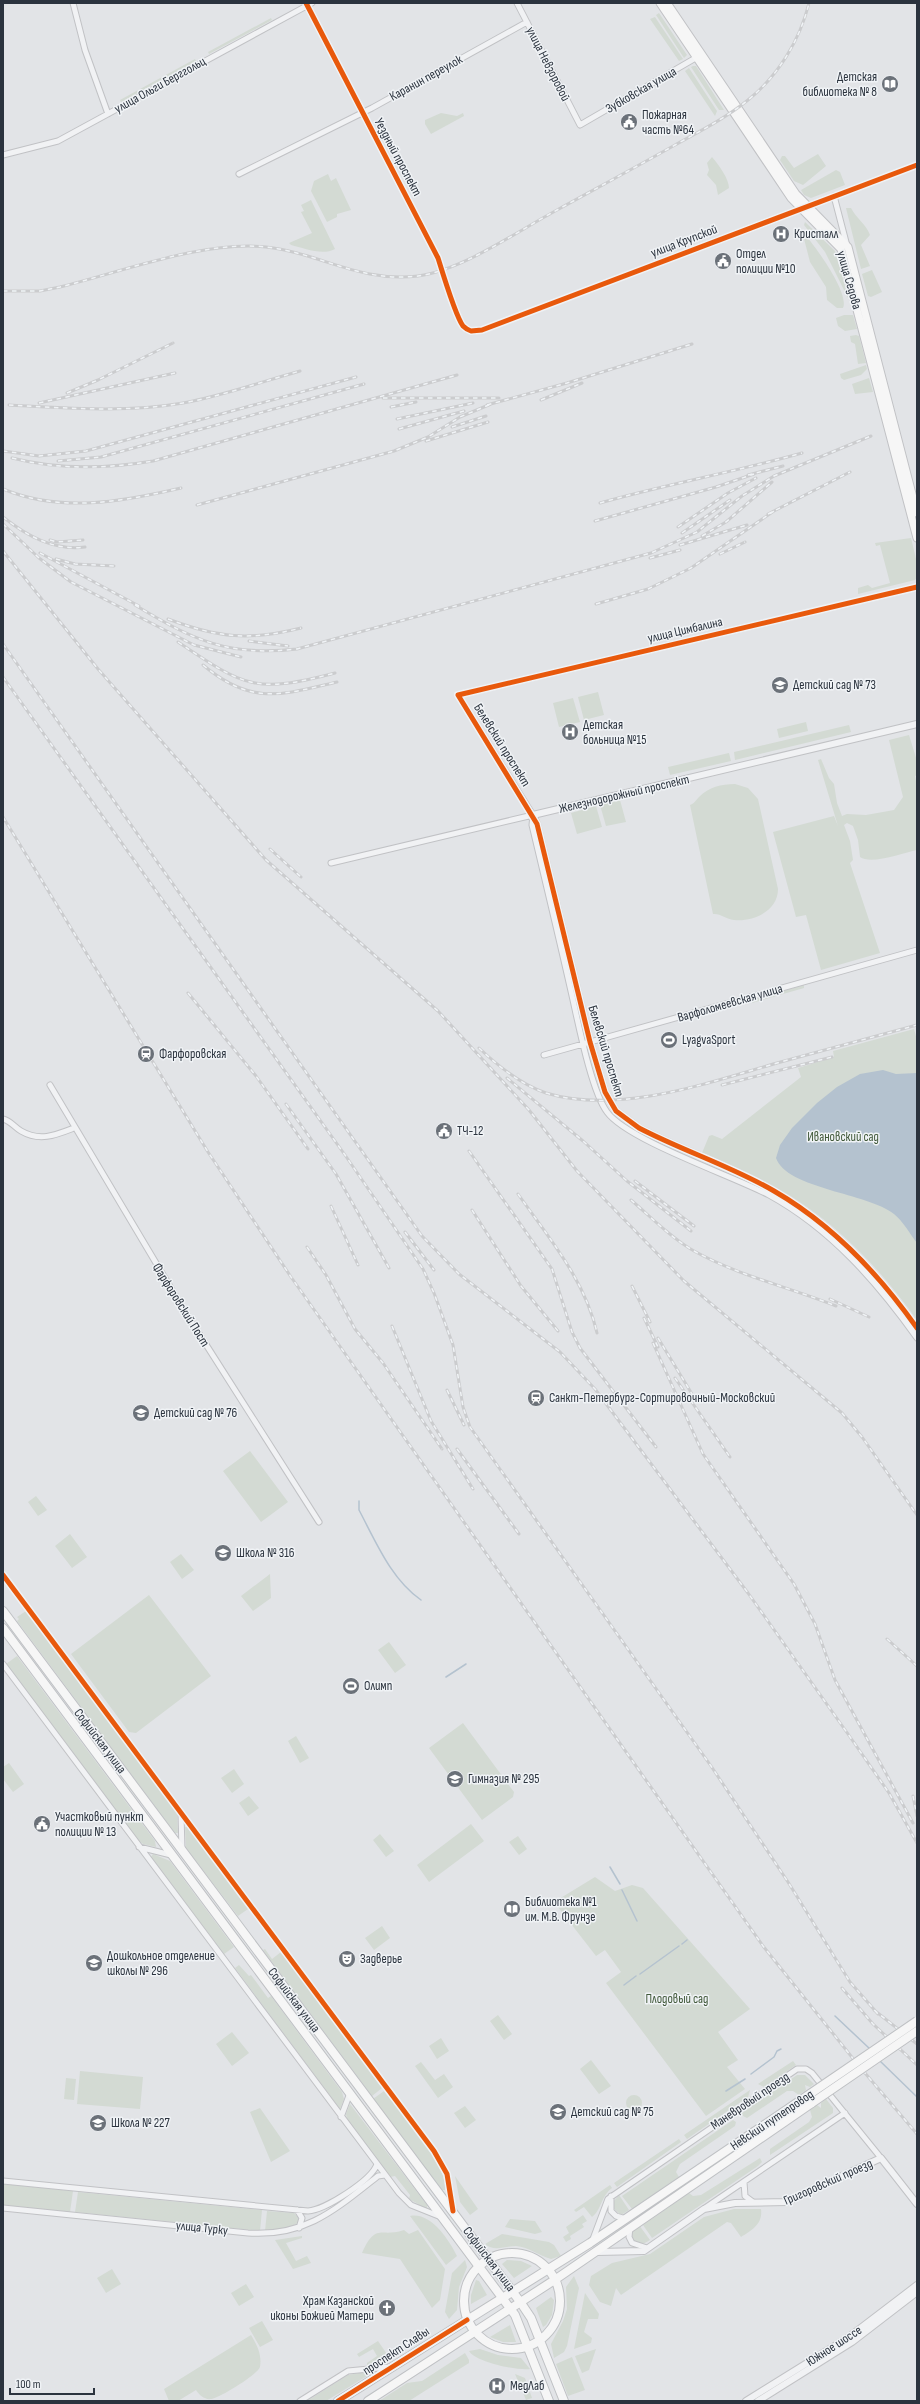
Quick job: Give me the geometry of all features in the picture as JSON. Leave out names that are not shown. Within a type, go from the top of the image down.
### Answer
[{"type":"main road","name":"улица Седова","points":[[660,3],[699,56],[803,208],[831,237],[843,254],[915,512]]},
{"type":"main road","name":"улица Седова","points":[[667,3],[699,56]]},
{"type":"main road","name":"улица Седова","points":[[803,208],[848,247],[915,512],[917,538]]},
{"type":"main road","name":"Софийская улица","points":[[3,1611],[521,2302],[528,2314],[564,2401]]},
{"type":"main road","name":"Софийская улица","points":[[3,1628],[511,2309],[528,2346],[549,2401]]},
{"type":"main road","points":[[207,1901],[215,1895]]},
{"type":"main road","name":"Невский путепровод","points":[[630,2227],[917,2021]]},
{"type":"main road","name":"Невский путепровод","points":[[627,2219],[809,2099],[917,2031]]},
{"type":"main road","name":"проспект Славы","points":[[338,2401],[627,2219]]},
{"type":"main road","name":"проспект Славы","points":[[368,2401],[475,2334],[597,2252],[630,2227]]},
{"type":"main road","points":[[516,2253],[534,2258],[548,2268],[556,2279],[560,2302],[557,2317],[550,2330],[539,2342],[515,2349],[502,2348],[490,2344],[475,2334],[463,2310],[465,2289],[470,2276],[489,2259],[502,2254],[516,2253]]},
{"type":"street","points":[[73,3],[85,50],[108,114]]},
{"type":"street","name":"улица Ольги Берггольц","points":[[3,155],[58,141],[306,4],[312,3]]},
{"type":"street","name":"улица Невзоровой","points":[[517,3],[580,125]]},
{"type":"street","name":"Уездный проспект","points":[[306,4],[438,258],[443,277],[449,288],[462,323]]},
{"type":"street","name":"Каранин переулок","points":[[239,174],[362,112],[527,22]]},
{"type":"street","name":"Зубковская улица","points":[[580,125],[699,56]]},
{"type":"street","name":"улица Крупской","points":[[462,323],[471,331],[482,330],[917,165]]},
{"type":"street","name":"улица Седова","points":[[834,196],[848,247]]},
{"type":"street","name":"улица Цимбалина","points":[[458,695],[917,587]]},
{"type":"street","name":"Белевский проспект","points":[[458,695],[538,824],[600,1098],[611,1117],[642,1137],[765,1193],[811,1224],[865,1271],[888,1298],[917,1338]]},
{"type":"street","name":"Железнодорожный проспект","points":[[331,863],[917,724]]},
{"type":"street","name":"Варфоломеевская улица","points":[[544,1055],[917,950]]},
{"type":"street","name":"Белевский проспект","points":[[587,1043],[608,1099],[623,1117],[659,1138],[773,1190],[815,1218],[851,1248],[870,1268],[917,1328]]},
{"type":"street","name":"Фарфоровский Пост","points":[[50,1085],[74,1128],[184,1310],[319,1522]]},
{"type":"street","points":[[3,1119],[8,1120],[20,1131],[42,1138],[74,1128]]},
{"type":"street","points":[[3,1575],[434,2151],[447,2174],[453,2211]]},
{"type":"street","points":[[3,1664],[385,2175],[411,2205],[441,2217]]},
{"type":"street","points":[[182,1814],[182,1851]]},
{"type":"street","points":[[139,1847],[172,1855]]},
{"type":"street","name":"Маневровый проезд","points":[[610,2196],[798,2069],[806,2069],[812,2073],[845,2113],[917,2204]]},
{"type":"street","points":[[341,2117],[350,2093]]},
{"type":"street","name":"Григоровский проезд","points":[[597,2252],[639,2252],[647,2248],[845,2113]]},
{"type":"street","name":"Григоровский проезд","points":[[704,2209],[726,2204],[778,2204],[792,2200],[881,2158]]},
{"type":"street","name":"улица Турку","points":[[3,2181],[313,2211],[327,2206],[372,2174],[377,2164]]},
{"type":"street","name":"улица Турку","points":[[3,2208],[262,2234],[278,2233],[299,2228],[330,2212],[378,2176],[385,2175]]},
{"type":"street","points":[[744,2182],[745,2196],[754,2203]]},
{"type":"street","points":[[610,2196],[609,2207],[613,2214],[627,2219]]},
{"type":"street","points":[[590,2243],[596,2232],[606,2202],[610,2196]]},
{"type":"street","points":[[297,2210],[302,2218],[299,2228]]},
{"type":"street","points":[[630,2227],[629,2236],[632,2243],[647,2248]]},
{"type":"street","name":"Южное шоссе","points":[[746,2401],[849,2337],[916,2288]]},
{"type":"street","name":"Южное шоссе","points":[[758,2401],[856,2339],[916,2288]]},
{"type":"street","points":[[300,2401],[348,2371],[393,2366]]},
{"type":"green space","points":[[659,13],[687,55],[684,58],[656,15]]},
{"type":"green space","points":[[655,17],[683,59],[679,61],[650,19]]},
{"type":"green space","points":[[271,18],[272,20],[209,54],[208,52]]},
{"type":"green space","points":[[195,59],[196,61],[121,102],[120,100]]},
{"type":"green space","points":[[696,66],[724,110],[719,110],[691,67]]},
{"type":"green space","points":[[689,68],[717,111],[715,116],[685,71]]},
{"type":"green space","points":[[441,113],[457,116],[463,113],[464,116],[431,134],[425,124],[425,120]]},
{"type":"green space","points":[[818,154],[826,166],[803,185],[794,181],[780,160],[782,156],[785,156],[794,168]]},
{"type":"green space","points":[[712,157],[718,164],[729,184],[729,188],[718,195],[716,185],[707,175],[709,170],[707,163]]},
{"type":"green space","points":[[836,170],[840,172],[845,185],[811,198],[804,195],[801,190]]},
{"type":"green space","points":[[328,174],[331,181],[336,178],[351,210],[337,214],[337,217],[327,222],[311,191],[314,181]]},
{"type":"green space","points":[[311,200],[335,249],[319,252],[291,245],[289,243],[312,233],[301,212],[304,211],[301,205]]},
{"type":"green space","points":[[846,208],[851,208],[870,235],[861,245],[870,266],[861,269]]},
{"type":"green space","points":[[805,222],[835,251],[849,300],[825,252],[804,225]]},
{"type":"green space","points":[[802,231],[822,257],[836,280],[844,301],[843,308],[837,308],[827,300],[826,287],[810,262]]},
{"type":"green space","points":[[872,270],[882,292],[871,297],[868,296],[862,274]]},
{"type":"green space","points":[[844,315],[853,315],[857,329],[845,331],[838,326],[836,318]]},
{"type":"green space","points":[[850,336],[859,336],[866,363],[858,364],[855,344],[851,342]]},
{"type":"green space","points":[[866,365],[867,369],[861,375],[844,380],[841,378],[840,374]]},
{"type":"green space","points":[[869,378],[873,392],[855,394],[852,384]]},
{"type":"green space","points":[[911,538],[917,563],[917,577],[915,580],[858,594],[858,588],[868,585],[872,588],[890,583],[880,545],[876,546],[875,543]]},
{"type":"green space","points":[[598,692],[604,715],[584,720],[578,697]]},
{"type":"green space","points":[[573,698],[580,722],[559,727],[553,703]]},
{"type":"green space","points":[[806,722],[808,731],[779,738],[777,729]]},
{"type":"green space","points":[[849,725],[851,732],[735,760],[734,752]]},
{"type":"green space","points":[[909,735],[917,761],[917,775],[915,776],[917,786],[917,850],[879,859],[865,859],[860,857],[858,840],[853,826],[847,823],[844,825],[850,841],[853,860],[850,863],[880,953],[821,970],[806,915],[796,917],[773,832],[834,816],[838,826],[818,760],[821,759],[829,778],[834,784],[837,803],[842,816],[847,814],[866,815],[894,810],[903,797],[889,740]]},
{"type":"green space","points":[[729,753],[731,761],[670,775],[668,767]]},
{"type":"green space","points":[[735,784],[748,788],[758,799],[778,889],[777,897],[769,909],[756,917],[741,920],[734,920],[718,914],[713,914],[690,805],[711,788],[720,785]]},
{"type":"green space","points":[[620,800],[626,822],[606,826],[600,805]]},
{"type":"green space","points":[[596,806],[602,827],[577,834],[571,813]]},
{"type":"green space","points":[[804,985],[804,988],[752,1003],[751,1000]]},
{"type":"green space","name":"Ивановский сад","points":[[914,1029],[917,1040],[917,1320],[871,1263],[818,1215],[768,1183],[702,1153],[709,1136],[712,1135],[722,1139],[801,1077],[798,1068],[834,1057],[833,1051]]},
{"type":"green space","points":[[250,1451],[288,1502],[261,1522],[223,1471]]},
{"type":"green space","points":[[36,1496],[47,1510],[38,1516],[28,1502]]},
{"type":"green space","points":[[70,1534],[87,1557],[72,1568],[55,1546]]},
{"type":"green space","points":[[181,1554],[194,1570],[182,1579],[170,1562]]},
{"type":"green space","points":[[270,1574],[271,1598],[253,1611],[241,1596]]},
{"type":"green space","points":[[149,1595],[211,1676],[136,1733],[129,1732],[71,1654]]},
{"type":"green space","points":[[26,1611],[177,1812],[178,1833],[175,1833],[17,1621],[19,1619],[17,1617]]},
{"type":"green space","points":[[389,1642],[406,1665],[395,1673],[378,1650]]},
{"type":"green space","points":[[17,1656],[155,1841],[156,1847],[143,1844],[138,1840],[6,1664]]},
{"type":"green space","points":[[463,1723],[514,1792],[513,1797],[482,1820],[429,1748]]},
{"type":"green space","points":[[296,1736],[309,1758],[300,1763],[288,1741]]},
{"type":"green space","points":[[9,1763],[24,1784],[13,1792],[3,1779],[3,1767]]},
{"type":"green space","points":[[234,1769],[244,1784],[232,1793],[221,1778]]},
{"type":"green space","points":[[249,1796],[259,1808],[248,1816],[239,1803]]},
{"type":"green space","points":[[471,1824],[484,1841],[429,1882],[417,1865]]},
{"type":"green space","points":[[185,1827],[187,1827],[248,1909],[238,1916],[186,1848]]},
{"type":"green space","points":[[380,1834],[394,1851],[386,1857],[373,1840]]},
{"type":"green space","points":[[518,1836],[527,1849],[519,1855],[509,1842]]},
{"type":"green space","points":[[153,1854],[170,1861],[234,1947],[224,1954],[151,1857]]},
{"type":"green space","name":"Плодовый сад","points":[[595,1877],[615,1891],[632,1885],[643,1888],[750,2009],[718,2032],[738,2060],[727,2067],[745,2089],[706,2116],[606,1983],[621,1972],[605,1950],[596,1956],[554,1902]]},
{"type":"green space","points":[[382,1926],[390,1938],[374,1950],[365,1938]]},
{"type":"green space","points":[[265,1949],[272,1959],[281,1952],[382,2088],[372,2096],[263,1950]]},
{"type":"green space","points":[[239,1965],[249,1976],[251,1975],[268,1998],[271,1996],[342,2092],[344,2099],[340,2109],[235,1968]]},
{"type":"green space","points":[[498,2015],[512,2034],[504,2040],[490,2021]]},
{"type":"green space","points":[[232,2032],[249,2053],[232,2066],[216,2044]]},
{"type":"green space","points":[[441,2038],[449,2051],[437,2059],[429,2046]]},
{"type":"green space","points":[[591,2060],[611,2086],[599,2094],[580,2069]]},
{"type":"green space","points":[[793,2061],[796,2065],[764,2087],[758,2084]]},
{"type":"green space","points":[[421,2062],[435,2080],[444,2074],[453,2087],[438,2098],[415,2066]]},
{"type":"green space","points":[[80,2071],[143,2077],[140,2109],[77,2104]]},
{"type":"green space","points":[[797,2075],[805,2075],[814,2084],[810,2087],[805,2085],[806,2090],[799,2095],[793,2091],[787,2091],[747,2118],[743,2116],[742,2113]]},
{"type":"green space","points":[[66,2078],[76,2079],[74,2100],[64,2099]]},
{"type":"green space","points":[[750,2090],[748,2097],[687,2139],[684,2135]]},
{"type":"green space","points":[[384,2091],[432,2154],[445,2181],[445,2190],[442,2190],[373,2099]]},
{"type":"green space","points":[[631,2095],[637,2095],[642,2100],[640,2109],[637,2111],[631,2111],[626,2106],[626,2100]]},
{"type":"green space","points":[[826,2099],[833,2108],[833,2113],[770,2155],[770,2149],[809,2122],[812,2117],[810,2110],[817,2105],[821,2108],[821,2103]]},
{"type":"green space","points":[[350,2104],[427,2205],[427,2209],[409,2199],[410,2195],[395,2176],[390,2177],[347,2119],[346,2114]]},
{"type":"green space","points":[[465,2106],[476,2120],[465,2128],[454,2113]]},
{"type":"green space","points":[[260,2108],[290,2151],[271,2162],[250,2112]]},
{"type":"green space","points":[[733,2120],[736,2122],[735,2126],[680,2164],[676,2172],[679,2177],[632,2209],[622,2196]]},
{"type":"green space","points":[[679,2139],[681,2142],[617,2187],[614,2183]]},
{"type":"green space","points":[[760,2158],[762,2162],[758,2166],[652,2238],[643,2225],[689,2193],[693,2196],[701,2195]]},
{"type":"green space","points":[[455,2176],[478,2209],[470,2215],[460,2202]]},
{"type":"green space","points":[[3,2184],[73,2191],[70,2212],[3,2205]]},
{"type":"green space","points":[[610,2185],[612,2188],[608,2191],[592,2217],[584,2207],[576,2212],[574,2210]]},
{"type":"green space","points":[[78,2192],[262,2210],[260,2231],[75,2212]]},
{"type":"green space","points":[[619,2195],[629,2210],[621,2215],[613,2208],[613,2202]]},
{"type":"green space","points":[[734,2209],[761,2209],[760,2219],[756,2226],[741,2237],[731,2223],[727,2222],[621,2295],[616,2288],[611,2306],[600,2302],[589,2285],[591,2276],[612,2263],[650,2254],[704,2217]]},
{"type":"green space","points":[[267,2211],[294,2213],[298,2217],[298,2223],[285,2229],[265,2231]]},
{"type":"green space","points":[[583,2215],[587,2221],[582,2224],[584,2227],[570,2236],[571,2239],[566,2242],[563,2237],[569,2233],[566,2227]]},
{"type":"green space","points":[[410,2216],[425,2218],[438,2228],[449,2242],[457,2256],[446,2265]]},
{"type":"green space","points":[[510,2219],[535,2221],[542,2232],[535,2234],[505,2227]]},
{"type":"green space","points":[[639,2225],[650,2240],[645,2243],[638,2243],[631,2239],[631,2234]]},
{"type":"green space","points":[[404,2230],[409,2234],[418,2230],[445,2269],[440,2300],[432,2308],[400,2259],[362,2253],[371,2237],[375,2234]]},
{"type":"green space","points":[[502,2234],[549,2242],[554,2245],[561,2256],[551,2259],[521,2247],[492,2248],[485,2244]]},
{"type":"green space","points":[[302,2236],[302,2238],[286,2243],[296,2261],[307,2256],[311,2263],[293,2269],[275,2240]]},
{"type":"green space","points":[[465,2260],[467,2267],[459,2287],[457,2310],[449,2319],[445,2312],[452,2273]]},
{"type":"green space","points":[[507,2260],[521,2261],[532,2266],[514,2278],[502,2264]]},
{"type":"green space","points":[[112,2269],[121,2284],[106,2293],[97,2278]]},
{"type":"green space","points":[[574,2276],[579,2288],[567,2346],[564,2352],[554,2358],[551,2344],[563,2321],[567,2309],[566,2287]]},
{"type":"green space","points":[[476,2280],[479,2281],[487,2295],[471,2304],[471,2295]]},
{"type":"green space","points":[[246,2284],[254,2297],[239,2306],[231,2293]]},
{"type":"green space","points":[[585,2293],[599,2314],[598,2319],[588,2319],[584,2332],[592,2338],[591,2343],[574,2349]]},
{"type":"green space","points":[[551,2297],[554,2300],[552,2315],[543,2327],[536,2308]]},
{"type":"green space","points":[[262,2321],[273,2340],[260,2347],[249,2328]]},
{"type":"green space","points":[[510,2325],[516,2342],[503,2342],[490,2337]]},
{"type":"green space","points":[[251,2335],[260,2354],[260,2367],[253,2375],[216,2398],[204,2398],[196,2390],[178,2401],[169,2401],[164,2389]]},
{"type":"green space","points":[[378,2341],[389,2357],[389,2361],[385,2364],[367,2366],[367,2363],[377,2356],[373,2349],[359,2357],[357,2354]]},
{"type":"green space","points":[[480,2349],[498,2355],[521,2358],[530,2369],[516,2369],[497,2365],[479,2359],[469,2351]]},
{"type":"green space","points":[[596,2349],[589,2370],[582,2373],[575,2356]]},
{"type":"green space","points":[[465,2353],[469,2363],[409,2401],[379,2401],[407,2383],[422,2381]]},
{"type":"green space","points":[[572,2357],[585,2390],[568,2396],[556,2364]]},
{"type":"green space","points":[[365,2372],[367,2373],[367,2376],[326,2401],[307,2401],[348,2375]]},
{"type":"green space","points":[[515,2374],[525,2378],[532,2398],[526,2400]]},
{"type":"water","points":[[883,1070],[896,1074],[917,1073],[917,1243],[894,1214],[882,1207],[866,1201],[811,1184],[795,1177],[783,1168],[776,1158],[780,1145],[792,1128],[817,1103],[837,1087],[860,1074]]},
{"type":"waterway","points":[[359,1501],[359,1510],[385,1559],[401,1582],[421,1600]]},
{"type":"waterway","points":[[446,1677],[466,1664]]},
{"type":"waterway","points":[[610,1867],[620,1884]]},
{"type":"waterway","points":[[622,1890],[637,1921]]},
{"type":"waterway","points":[[682,1944],[687,1940]]},
{"type":"waterway","points":[[640,1974],[679,1946]]},
{"type":"waterway","points":[[624,1985],[636,1976]]},
{"type":"waterway","points":[[835,2016],[870,2049]]},
{"type":"waterway","points":[[751,2074],[774,2057],[777,2051],[781,2049]]},
{"type":"waterway","points":[[880,2061],[917,2097]]},
{"type":"waterway","points":[[726,2091],[745,2079]]},
{"type":"railway","points":[[3,291],[40,291],[84,281],[163,259],[217,248],[242,246],[286,250],[359,271],[397,277],[418,276],[453,266],[489,249],[740,107],[759,90],[778,69],[794,44],[809,3]]},
{"type":"railway","points":[[67,393],[98,380],[173,343]]},
{"type":"railway","points":[[487,405],[567,383],[692,344]]},
{"type":"railway","points":[[9,405],[96,409],[161,406],[212,397],[300,371]]},
{"type":"railway","points":[[39,403],[175,373]]},
{"type":"railway","points":[[12,458],[47,465],[82,467],[117,466],[153,461],[457,375]]},
{"type":"railway","points":[[3,451],[39,456],[86,451],[356,377]]},
{"type":"railway","points":[[541,400],[582,383]]},
{"type":"railway","points":[[58,461],[101,457],[364,384]]},
{"type":"railway","points":[[383,398],[499,398]]},
{"type":"railway","points":[[391,407],[416,402]]},
{"type":"railway","points":[[397,419],[473,403]]},
{"type":"railway","points":[[197,505],[394,451],[428,437],[460,417],[491,404]]},
{"type":"railway","points":[[399,429],[464,411]]},
{"type":"railway","points":[[452,427],[486,416]]},
{"type":"railway","points":[[426,441],[488,422]]},
{"type":"railway","points":[[135,605],[175,628],[212,643],[231,648],[251,650],[273,651],[297,649],[651,553],[697,532],[742,496],[774,476],[871,436]]},
{"type":"railway","points":[[600,503],[802,453]]},
{"type":"railway","points":[[748,475],[783,466]]},
{"type":"railway","points":[[768,514],[850,472]]},
{"type":"railway","points":[[595,521],[716,487],[754,474]]},
{"type":"railway","points":[[678,527],[728,493],[756,478]]},
{"type":"railway","points":[[702,536],[726,522],[772,482]]},
{"type":"railway","points":[[3,489],[47,501],[91,503],[114,501],[181,488]]},
{"type":"railway","points":[[682,533],[730,500]]},
{"type":"railway","points":[[596,604],[648,589],[691,568],[774,511]]},
{"type":"railway","points":[[3,517],[41,541],[62,547],[85,547]]},
{"type":"railway","points":[[3,524],[39,558],[71,582],[194,645],[241,657]]},
{"type":"railway","points":[[680,545],[747,525]]},
{"type":"railway","points":[[50,540],[57,542],[83,540]]},
{"type":"railway","points":[[720,554],[745,542]]},
{"type":"railway","points":[[650,558],[680,550]]},
{"type":"railway","points":[[3,551],[98,669],[266,860],[438,1011],[529,1110],[577,1171],[684,1281],[842,1413],[862,1437],[917,1515]]},
{"type":"railway","points":[[40,553],[139,606]]},
{"type":"railway","points":[[56,559],[75,564],[114,566]]},
{"type":"railway","points":[[168,619],[203,630],[234,636],[266,635],[301,628]]},
{"type":"railway","points":[[249,641],[288,646]]},
{"type":"railway","points":[[178,642],[220,669],[236,677],[252,682],[268,684],[286,683],[308,680],[335,673]]},
{"type":"railway","points":[[3,644],[422,1236],[459,1274],[560,1352],[595,1389],[748,1593],[889,1793],[917,1843]]},
{"type":"railway","points":[[203,665],[237,687],[252,692],[267,694],[299,691],[337,682]]},
{"type":"railway","points":[[3,677],[345,1155],[423,1269],[434,1293],[453,1345],[463,1407],[470,1427],[711,1766],[788,1882],[850,1982],[878,2014]]},
{"type":"railway","points":[[3,817],[208,1152],[291,1277],[763,1946],[859,2066],[917,2134]]},
{"type":"railway","points":[[270,849],[301,877]]},
{"type":"railway","points":[[188,993],[256,1076],[308,1149]]},
{"type":"railway","points":[[479,1048],[518,1080],[536,1089],[546,1093],[574,1099],[603,1100],[663,1094],[917,1025]]},
{"type":"railway","points":[[722,1085],[832,1057]]},
{"type":"railway","points":[[507,1078],[583,1141],[627,1181],[691,1231]]},
{"type":"railway","points":[[286,1104],[336,1174],[389,1268]]},
{"type":"railway","points":[[469,1151],[552,1269],[572,1332],[580,1348],[656,1447]]},
{"type":"railway","points":[[635,1181],[694,1226]]},
{"type":"railway","points":[[518,1194],[565,1260],[575,1277],[584,1295],[597,1333]]},
{"type":"railway","points":[[631,1200],[669,1234],[694,1251],[711,1260],[836,1306]]},
{"type":"railway","points":[[331,1206],[358,1265]]},
{"type":"railway","points":[[472,1210],[521,1286],[558,1331]]},
{"type":"railway","points":[[405,1232],[434,1270]]},
{"type":"railway","points":[[307,1247],[326,1275],[355,1329],[383,1363],[442,1449]]},
{"type":"railway","points":[[632,1286],[650,1322]]},
{"type":"railway","points":[[830,1299],[869,1317]]},
{"type":"railway","points":[[644,1318],[658,1347]]},
{"type":"railway","points":[[392,1326],[431,1421],[473,1489]]},
{"type":"railway","points":[[658,1338],[692,1394]]},
{"type":"railway","points":[[653,1343],[703,1454],[794,1584],[815,1624],[835,1680],[913,1823]]},
{"type":"railway","points":[[675,1378],[730,1457]]},
{"type":"railway","points":[[447,1390],[464,1425]]},
{"type":"railway","points":[[457,1449],[519,1534]]},
{"type":"railway","points":[[887,1639],[917,1666]]},
{"type":"railway","points":[[913,1796],[917,1816]]},
{"type":"railway","points":[[842,1988],[873,2024],[917,2065]]},
{"type":"railway","points":[[874,2010],[917,2044]]},
{"type":"cycle path","points":[[306,3],[438,258],[449,294],[460,321],[464,327],[471,331],[482,330],[917,165]]},
{"type":"cycle path","points":[[917,587],[458,695],[537,824],[590,1042],[605,1092],[616,1111],[639,1128],[758,1182],[795,1204],[816,1219],[870,1269],[917,1328]]},
{"type":"cycle path","points":[[3,1575],[434,2151],[447,2174],[453,2211]]},
{"type":"cycle path","points":[[338,2401],[467,2320]]},
{"type":"place","name":"Детская библиотека № 8","points":[[890,84]]},
{"type":"place","name":"Пожарная часть №64","points":[[629,122]]},
{"type":"place","name":"Кристалл","points":[[781,234]]},
{"type":"place","name":"Отдел полиции №10","points":[[723,261]]},
{"type":"place","name":"Детский сад № 73","points":[[780,685]]},
{"type":"place","name":"Детская больница №15","points":[[570,732]]},
{"type":"place","name":"LyagvaSport","points":[[669,1040]]},
{"type":"place","name":"Фарфоровская","points":[[146,1054]]},
{"type":"place","name":"ТЧ-12","points":[[444,1131]]},
{"type":"place","name":"Санкт-Петербург-Сортировочный-Московский","points":[[536,1398]]},
{"type":"place","name":"Детский сад № 76","points":[[141,1413]]},
{"type":"place","name":"Школа № 316","points":[[223,1553]]},
{"type":"place","name":"Олимп","points":[[351,1686]]},
{"type":"place","name":"Гимназия № 295","points":[[455,1779]]},
{"type":"place","name":"Участковый пункт полиции № 13","points":[[42,1824]]},
{"type":"place","name":"Библиотека №1 им. М.В. Фрунзе","points":[[512,1909]]},
{"type":"place","name":"Задверье","points":[[347,1959]]},
{"type":"place","name":"Дошкольное отделение школы № 296","points":[[94,1963]]},
{"type":"place","name":"Детский сад № 75","points":[[558,2112]]},
{"type":"place","name":"Школа № 227","points":[[98,2123]]},
{"type":"place","name":"Храм Казанской иконы Божией Матери","points":[[387,2308]]},
{"type":"place","name":"МедЛаб","points":[[497,2386]]}]
